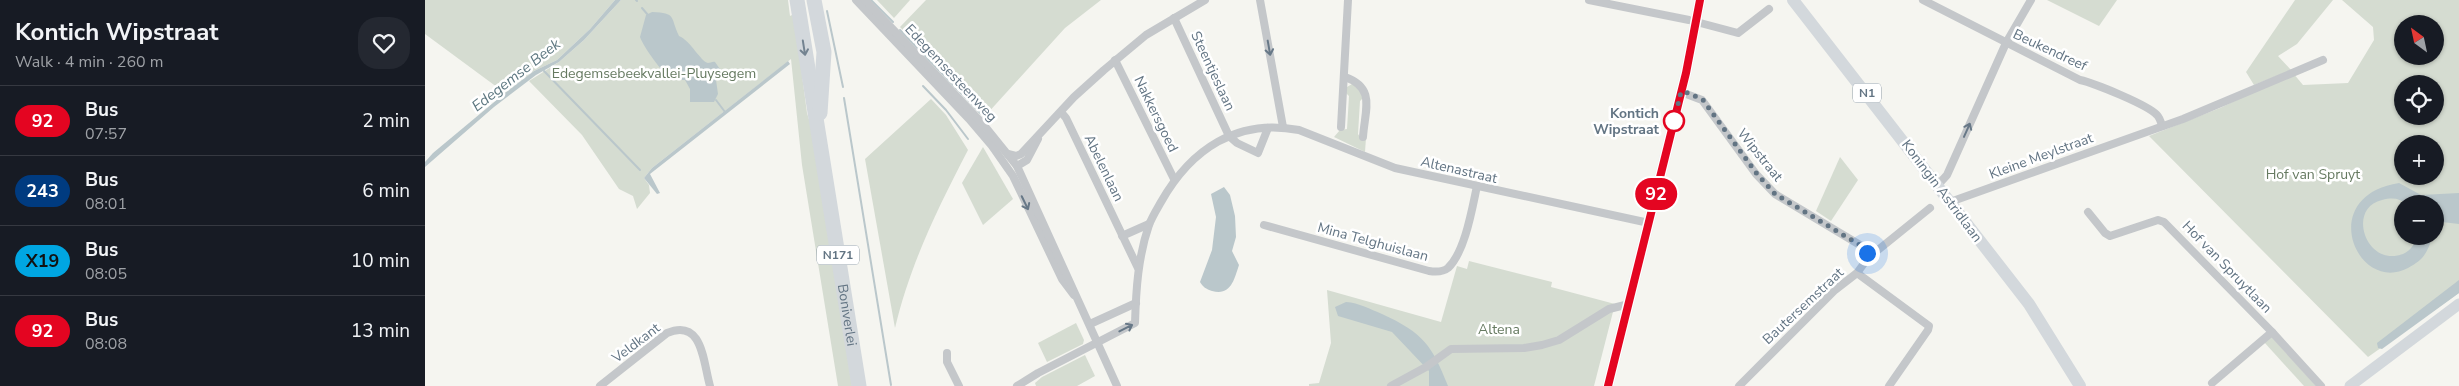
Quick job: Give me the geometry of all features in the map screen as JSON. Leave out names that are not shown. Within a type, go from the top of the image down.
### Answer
[{"type":"highway","name":"Boniverlei","points":[[797,0],[859,386]]},
{"type":"highway","name":"Boniverlei","points":[[814,0],[824,58],[818,124]]},
{"type":"main road","name":"Koningin Astridlaan","points":[[1795,1],[2029,304],[2080,386]]},
{"type":"street","name":"Boniverlei","points":[[818,0],[818,18]]},
{"type":"street","name":"Edegemsesteenweg","points":[[856,0],[988,135]]},
{"type":"street","name":"Edegemsesteenweg","points":[[865,0],[988,135],[1005,157],[1062,279],[1079,300]]},
{"type":"street","points":[[1005,157],[1020,155],[1115,60],[1146,35],[1205,0]]},
{"type":"street","points":[[1260,0],[1283,127]]},
{"type":"street","points":[[1341,127],[1348,0]]},
{"type":"street","points":[[1589,0],[1696,22],[1738,33],[1769,9]]},
{"type":"street","points":[[1608,386],[1649,223],[1685,93],[1700,0]]},
{"type":"street","name":"Beukendreef","points":[[1923,0],[2080,80],[2093,82],[2155,113],[2162,126]]},
{"type":"street","points":[[1937,186],[1947,175],[2006,43],[2031,0]]},
{"type":"street","name":"Steentjeslaan","points":[[1173,18],[1229,136]]},
{"type":"street","name":"Nakkersgoed","points":[[1115,60],[1174,179]]},
{"type":"street","points":[[2162,126],[2323,60]]},
{"type":"street","points":[[1345,77],[1361,84],[1366,93],[1363,137]]},
{"type":"street","name":"Wipstraat","points":[[1685,93],[1703,100],[1757,174],[1775,194],[1860,245],[1868,258]]},
{"type":"street","name":"Abelenlaan","points":[[1061,112],[1066,118],[1138,268]]},
{"type":"street","name":"Kleine Meylstraat","points":[[1949,202],[2162,126]]},
{"type":"street","name":"Altenastraat","points":[[1098,342],[1135,323],[1138,268],[1149,224],[1174,179],[1201,152],[1229,136],[1283,127],[1328,140],[1395,168],[1649,223]]},
{"type":"street","points":[[1229,136],[1237,143],[1258,153],[1268,128]]},
{"type":"street","points":[[1005,157],[1012,166],[1017,166],[1027,160],[1039,136]]},
{"type":"street","name":"Edegemsesteenweg","points":[[1017,166],[1117,386]]},
{"type":"street","name":"Mina Telghuislaan","points":[[1264,225],[1429,271],[1440,271],[1450,266],[1466,235],[1477,186]]},
{"type":"street","name":"Bautersemstraat","points":[[1739,386],[1835,290],[1857,273],[1868,258],[1930,208]]},
{"type":"street","name":"Hof van Spruytlaan","points":[[2088,212],[2105,234],[2110,236],[2158,220],[2164,222],[2272,332],[2321,386]]},
{"type":"street","points":[[1122,236],[1149,224]]},
{"type":"street","points":[[1857,273],[1929,326],[1889,386]]},
{"type":"street","points":[[1090,324],[1136,303]]},
{"type":"street","points":[[1391,386],[1426,367],[1451,349],[1525,348],[1542,345],[1559,340],[1609,309],[1629,304]]},
{"type":"street","points":[[2350,386],[2459,304]]},
{"type":"street","name":"Veldkant","points":[[600,386],[667,333],[677,329],[686,330],[698,340],[711,386]]},
{"type":"street","name":"Hof van Spruytlaan","points":[[2212,383],[2272,332]]},
{"type":"street","points":[[1017,386],[1098,342]]},
{"type":"street","points":[[947,353],[947,362],[959,386]]},
{"type":"green space","points":[[425,0],[615,0],[590,29],[557,60],[534,71],[505,93],[425,34]]},
{"type":"green space","name":"Edegemsebeekvallei-Pluysegem","points":[[621,0],[788,0],[790,16],[794,14],[807,113],[811,126],[852,386],[838,386],[802,165],[791,59],[652,168],[644,178],[649,185],[650,193],[637,209],[633,196],[619,189],[582,135],[529,81],[559,62],[584,40]]},
{"type":"green space","points":[[877,0],[910,0],[894,18]]},
{"type":"green space","points":[[926,0],[1101,0],[1065,28],[986,115],[900,27]]},
{"type":"green space","points":[[2047,0],[2117,0],[2099,26]]},
{"type":"green space","points":[[2295,0],[2333,0],[2297,44],[2278,56],[2291,70],[2254,85],[2246,72]]},
{"type":"green space","name":"Hof van Spruyt","points":[[2342,0],[2459,0],[2459,293],[2368,357],[2149,136],[2220,108],[2293,73],[2303,85],[2348,83],[2374,40],[2373,27]]},
{"type":"green space","points":[[1352,84],[1361,90],[1363,98],[1360,101],[1358,134],[1360,137],[1366,138],[1365,152],[1334,137],[1340,130],[1347,129],[1349,96],[1346,93],[1347,87]]},
{"type":"green space","points":[[931,99],[946,115],[968,150],[935,215],[917,258],[895,328],[865,159]]},
{"type":"green space","points":[[983,147],[1013,199],[983,225],[962,183]]},
{"type":"green space","points":[[1840,157],[1858,180],[1831,221],[1816,211]]},
{"type":"green space","name":"Altena","points":[[1469,261],[1552,282],[1551,287],[1615,304],[1594,386],[1309,386],[1309,384],[1319,383],[1331,343],[1327,290],[1441,322],[1457,266],[1467,269]]},
{"type":"green space","points":[[1076,323],[1084,340],[1083,344],[1047,362],[1038,343]]},
{"type":"green space","points":[[2271,336],[2316,386],[2304,386],[2264,342]]},
{"type":"green space","points":[[1085,355],[1095,376],[1077,386],[1036,386],[1035,383],[1042,377]]},
{"type":"shaded area","points":[[615,0],[621,0],[584,40],[559,62],[536,75],[494,107],[425,167],[425,162],[433,153],[505,93],[534,71],[557,60],[590,29]]},
{"type":"shaded area","points":[[652,12],[665,13],[672,17],[679,36],[705,62],[715,62],[722,72],[716,80],[718,94],[714,102],[690,102],[690,89],[685,80],[668,77],[649,53],[640,37],[646,15]]},
{"type":"shaded area","points":[[788,61],[790,64],[650,174],[660,193],[657,194],[644,178],[652,168]]},
{"type":"shaded area","points":[[2394,185],[2403,185],[2421,195],[2394,195],[2394,199],[2382,200],[2371,205],[2365,214],[2363,224],[2365,235],[2379,253],[2390,256],[2403,254],[2413,245],[2430,245],[2418,262],[2408,268],[2390,273],[2373,268],[2361,256],[2353,240],[2351,223],[2358,206],[2373,191]]},
{"type":"shaded area","points":[[1224,187],[1230,195],[1235,216],[1236,237],[1232,251],[1239,265],[1231,286],[1224,291],[1218,292],[1206,289],[1200,282],[1212,250],[1216,217],[1211,194]]},
{"type":"shaded area","points":[[2459,193],[2459,224],[2444,222],[2444,195],[2421,195]]},
{"type":"shaded area","points":[[2459,280],[2459,293],[2382,349],[2378,348],[2377,343]]},
{"type":"shaded area","points":[[1346,302],[1360,305],[1382,314],[1417,334],[1437,360],[1448,386],[1429,386],[1429,371],[1392,332],[1338,316],[1335,307]]},
{"type":"waterway","points":[[871,0],[893,22]]},
{"type":"waterway","points":[[642,8],[648,15]]},
{"type":"waterway","points":[[827,11],[843,87]]},
{"type":"waterway","points":[[900,30],[985,118]]},
{"type":"waterway","name":"Edegemse Beek","points":[[544,71],[640,170]]},
{"type":"waterway","points":[[923,86],[946,110],[968,139]]},
{"type":"waterway","points":[[844,98],[891,385]]},
{"type":"waterway","points":[[716,100],[725,112]]},
{"type":"bus line","name":"92","points":[[1608,386],[1615,366],[1686,73],[1700,0]]},
{"type":"place","name":"Kontich Wipstraat","points":[[1674,121]]},
{"type":"route","points":[[1674,121],[1681,92],[1689,93],[1703,100],[1733,143],[1775,194],[1797,209],[1860,245],[1867,253]]}]
